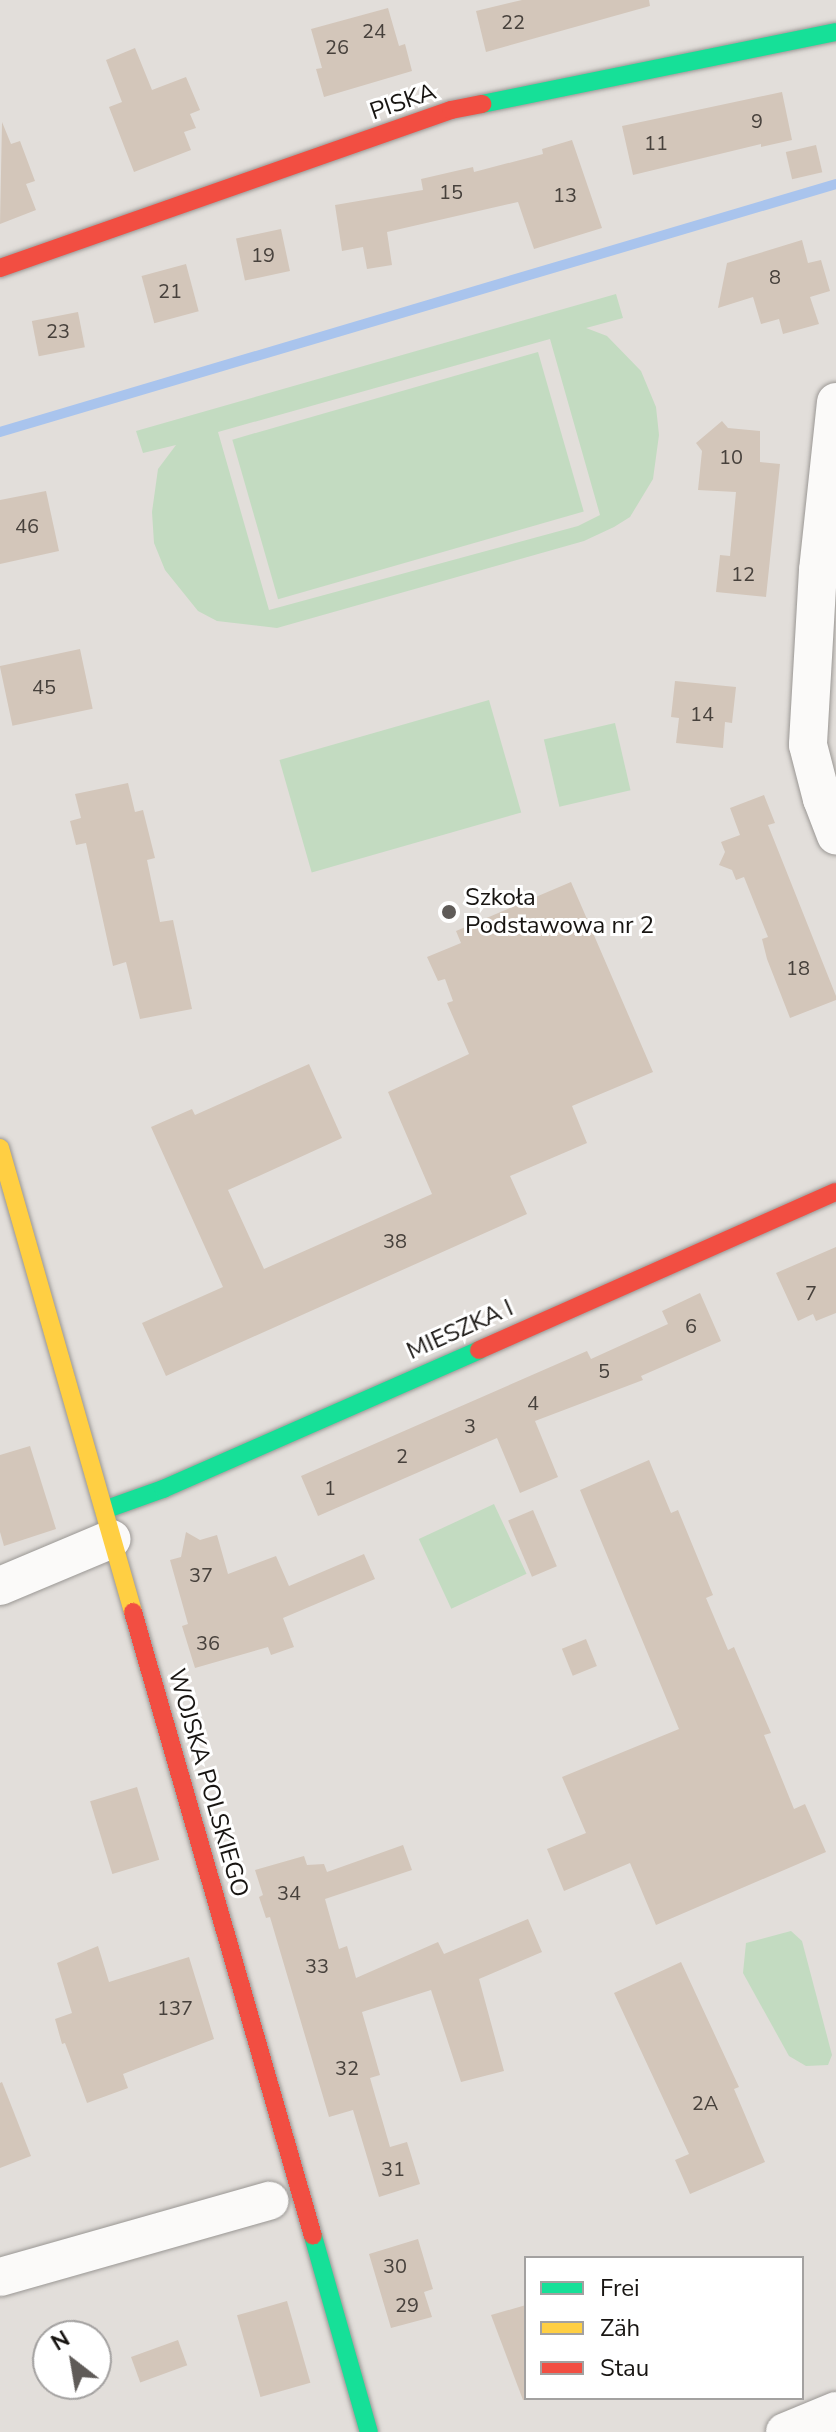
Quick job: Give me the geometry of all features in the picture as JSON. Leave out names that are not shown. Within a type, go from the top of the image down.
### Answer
[{"type":"street","name":"PISKA","points":[[0,268],[451,110],[836,32]]},
{"type":"street","points":[[836,402],[818,570],[808,745],[822,799],[836,835]]},
{"type":"street","name":"WOJSKA POLSKIEGO","points":[[0,1148],[369,2432]]},
{"type":"street","name":"MIESZKA I","points":[[108,1524],[163,1489],[836,1192]]},
{"type":"street","points":[[0,1586],[108,1524]]},
{"type":"street","points":[[0,2277],[269,2201]]},
{"type":"street","points":[[785,2432],[836,2411]]},
{"type":"green space","points":[[616,294],[623,318],[586,328],[607,336],[641,371],[656,407],[659,435],[653,479],[630,517],[614,527],[584,541],[277,628],[217,621],[198,611],[165,570],[154,543],[152,512],[158,469],[176,445],[143,453],[136,431]],"holes":[[[550,339],[600,515],[578,526],[269,610],[218,432]]]},
{"type":"green space","points":[[538,352],[584,512],[278,599],[232,440]]},
{"type":"green space","points":[[489,700],[521,812],[312,873],[279,760]]},
{"type":"green space","points":[[615,723],[631,790],[559,807],[544,739]]},
{"type":"green space","points":[[494,1504],[527,1574],[451,1609],[419,1539]]},
{"type":"green space","points":[[791,1931],[802,1941],[832,2055],[828,2065],[806,2066],[789,2056],[743,1973],[746,1943]]},
{"type":"building","points":[[522,0],[649,0],[650,6],[486,52],[476,11]]},
{"type":"building","points":[[388,8],[399,46],[405,44],[412,71],[324,97],[316,69],[322,68],[311,29]]},
{"type":"building","points":[[135,48],[152,90],[186,77],[200,110],[190,114],[196,128],[184,132],[191,150],[134,172],[109,107],[122,102],[106,60]]},
{"type":"building","points":[[782,92],[792,140],[761,147],[761,144],[633,175],[622,126]]},
{"type":"building","points":[[2,122],[11,144],[20,141],[35,181],[26,184],[36,210],[0,224]]},
{"type":"building","points":[[572,140],[602,228],[534,249],[518,202],[387,232],[392,265],[367,269],[363,247],[342,251],[335,205],[423,190],[421,179],[473,167],[474,172],[543,154],[542,149]]},
{"type":"building","points":[[816,145],[822,172],[792,179],[786,152]]},
{"type":"building","points":[[281,229],[290,271],[245,281],[236,239]]},
{"type":"building","points":[[802,240],[808,263],[821,260],[830,291],[810,297],[819,324],[783,334],[779,319],[761,324],[753,297],[718,308],[727,263]]},
{"type":"building","points":[[186,264],[199,311],[154,323],[142,276]]},
{"type":"building","points":[[78,312],[85,347],[39,356],[32,321]]},
{"type":"building","points":[[722,421],[728,428],[760,431],[760,462],[780,464],[766,597],[716,592],[720,555],[730,556],[736,492],[698,490],[702,451],[696,443]]},
{"type":"building","points":[[46,491],[59,551],[0,564],[0,500]]},
{"type":"building","points":[[80,649],[93,709],[12,726],[0,666]]},
{"type":"building","points":[[675,681],[736,687],[732,723],[725,722],[723,748],[676,743],[679,718],[671,717]]},
{"type":"building","points":[[128,783],[135,812],[143,810],[155,858],[147,860],[160,922],[173,920],[192,1009],[140,1019],[126,962],[113,966],[86,843],[76,845],[70,821],[81,818],[75,794]]},
{"type":"building","points":[[764,795],[775,823],[768,825],[836,996],[836,1000],[790,1018],[767,959],[762,939],[768,937],[744,877],[736,880],[732,870],[719,865],[725,852],[721,842],[740,835],[730,808]]},
{"type":"building","points":[[571,882],[653,1072],[572,1106],[587,1143],[510,1176],[527,1214],[166,1376],[142,1323],[223,1287],[151,1127],[192,1109],[195,1115],[309,1064],[342,1138],[228,1190],[264,1269],[432,1194],[388,1092],[469,1054],[447,1003],[453,1001],[445,979],[438,981],[427,957],[461,943],[456,931]]},
{"type":"building","points":[[836,1247],[836,1313],[816,1321],[813,1314],[798,1321],[776,1273]]},
{"type":"building","points":[[700,1293],[721,1341],[641,1376],[643,1380],[535,1421],[558,1477],[520,1493],[497,1438],[318,1516],[301,1476],[587,1351],[591,1359],[668,1324],[662,1311]]},
{"type":"building","points":[[30,1446],[56,1529],[4,1546],[0,1532],[0,1455]]},
{"type":"building","points":[[649,1460],[671,1513],[678,1510],[713,1595],[706,1598],[728,1650],[734,1647],[771,1733],[764,1735],[794,1809],[805,1804],[826,1852],[656,1925],[630,1863],[564,1891],[547,1849],[586,1833],[562,1777],[679,1729],[580,1490]]},
{"type":"building","points":[[533,1510],[557,1566],[532,1577],[508,1521]]},
{"type":"building","points":[[186,1532],[200,1540],[217,1535],[228,1574],[276,1556],[289,1586],[364,1554],[375,1579],[283,1618],[294,1647],[271,1655],[268,1647],[195,1668],[182,1626],[188,1624],[170,1560],[181,1557]]},
{"type":"building","points":[[586,1639],[597,1666],[573,1676],[562,1649]]},
{"type":"building","points":[[137,1787],[159,1860],[112,1874],[90,1801]]},
{"type":"building","points":[[403,1845],[412,1870],[325,1899],[339,1949],[347,1946],[356,1978],[438,1942],[444,1954],[528,1919],[542,1952],[479,1979],[504,2071],[461,2082],[431,1990],[362,2012],[380,2075],[370,2078],[390,2147],[407,2142],[420,2184],[379,2197],[353,2110],[329,2117],[270,1917],[266,1918],[259,1897],[263,1895],[255,1870],[304,1856],[307,1865],[324,1864],[327,1872]]},
{"type":"building","points":[[98,1946],[109,1982],[189,1957],[214,2039],[123,2074],[128,2088],[87,2103],[55,2019],[72,2013],[57,1963]]},
{"type":"building","points":[[681,1962],[739,2087],[734,2089],[765,2162],[690,2194],[675,2160],[689,2154],[614,1993]]},
{"type":"building","points":[[0,2083],[31,2156],[0,2168]]},
{"type":"building","points":[[418,2239],[433,2289],[424,2292],[432,2317],[391,2328],[369,2254]]},
{"type":"building","points":[[287,2301],[310,2383],[260,2397],[237,2315]]},
{"type":"building","points":[[524,2306],[524,2400],[523,2400],[491,2315]]},
{"type":"building","points":[[178,2340],[187,2365],[140,2382],[131,2357]]},
{"type":"waterway","points":[[0,432],[836,184]]},
{"type":"traffic: fast","points":[[482,104],[836,32]]},
{"type":"traffic: fast","points":[[104,1510],[163,1489],[479,1350]]},
{"type":"traffic: fast","points":[[313,2236],[369,2432]]},
{"type":"traffic: slow","points":[[0,1148],[133,1612]]},
{"type":"traffic: jam","points":[[0,268],[451,110],[482,104]]},
{"type":"traffic: jam","points":[[479,1350],[836,1192]]},
{"type":"traffic: jam","points":[[133,1612],[313,2236]]},
{"type":"place","name":"Szkoła Podstawowa nr 2","points":[[449,912]]}]
